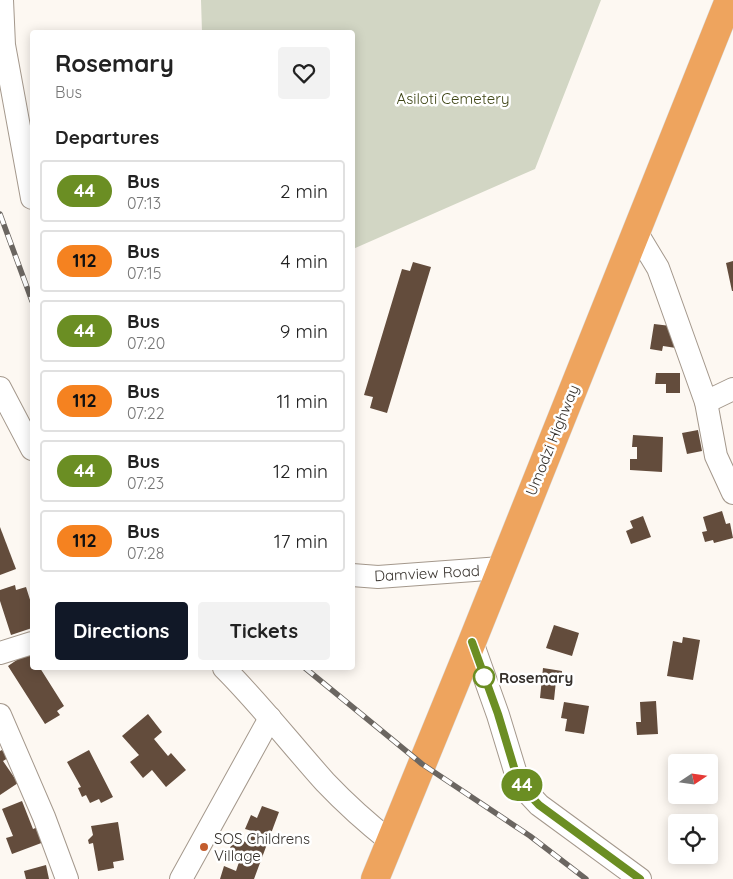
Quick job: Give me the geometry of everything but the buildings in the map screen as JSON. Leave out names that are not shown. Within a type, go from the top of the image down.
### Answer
[{"type":"highway","name":"Umodzi Highway","points":[[375,879],[729,0]]},
{"type":"street","points":[[2,0],[4,45],[30,187]]},
{"type":"street","points":[[636,230],[658,268],[706,402],[716,456],[733,493]]},
{"type":"street","points":[[0,388],[30,445]]},
{"type":"street","points":[[706,402],[733,389]]},
{"type":"street","name":"Damview Road","points":[[355,575],[378,578],[501,568]]},
{"type":"street","points":[[472,642],[498,714],[516,774],[526,791],[539,805],[640,879]]},
{"type":"street","points":[[0,653],[30,644]]},
{"type":"street","points":[[226,670],[326,782],[363,819],[390,841]]},
{"type":"street","points":[[0,715],[44,816],[67,879]]},
{"type":"street","points":[[180,879],[270,718]]},
{"type":"green space","name":"Asiloti Cemetery","points":[[201,0],[601,0],[535,169],[355,248],[355,30],[202,30]]},
{"type":"railway","points":[[0,214],[30,296]]},
{"type":"railway","points":[[307,670],[422,764],[530,836],[586,879]]},
{"type":"bus line","name":"44","points":[[472,642],[498,714],[516,774],[526,791],[539,805],[640,879]]},
{"type":"place","name":"Rosemary","points":[[484,677]]},
{"type":"place","name":"SOS Childrens Village","points":[[204,847]]}]
